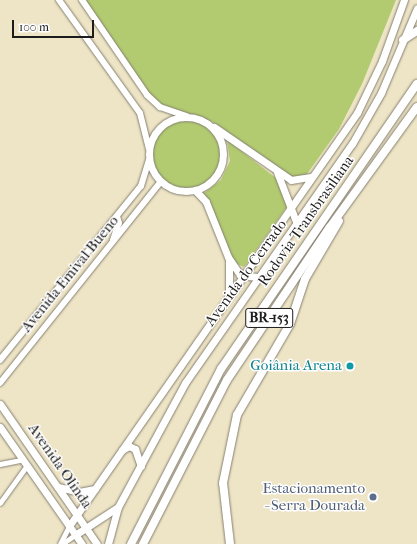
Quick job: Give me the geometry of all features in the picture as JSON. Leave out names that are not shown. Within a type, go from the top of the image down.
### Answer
[{"type":"highway","points":[[403,40],[417,31]]},
{"type":"highway","name":"Rodovia Transbrasiliana","points":[[131,544],[221,369],[417,84]]},
{"type":"highway","name":"Rodovia Transbrasiliana","points":[[144,544],[227,380],[344,207],[417,107]]},
{"type":"highway","points":[[230,544],[224,483],[237,415],[290,324],[306,279],[344,207]]},
{"type":"main road","name":"Avenida do Cerrado","points":[[69,526],[228,294],[357,113],[382,61],[404,0]]},
{"type":"main road","name":"Avenida do Cerrado","points":[[75,535],[118,507],[185,383],[257,277],[297,224],[352,144],[381,93],[417,8]]},
{"type":"main road","points":[[211,126],[222,143],[223,163],[213,181],[195,190],[183,191],[161,181],[149,160],[149,148],[162,125],[186,116],[211,126],[277,172],[291,180],[311,177]]},
{"type":"main road","points":[[277,172],[297,224]]},
{"type":"main road","points":[[195,190],[206,202],[228,258],[241,276],[257,277]]},
{"type":"main road","points":[[228,258],[228,294]]},
{"type":"main road","name":"Avenida Olinda","points":[[0,404],[78,514],[97,544]]},
{"type":"main road","name":"Avenida Olinda","points":[[0,427],[21,460],[82,544]]},
{"type":"main road","points":[[120,451],[129,446],[135,449],[141,466]]},
{"type":"main road","points":[[58,487],[79,492],[95,489]]},
{"type":"main road","points":[[108,544],[118,507]]},
{"type":"street","points":[[59,0],[140,113],[149,148]]},
{"type":"street","points":[[82,0],[147,95],[160,107],[186,116]]},
{"type":"street","name":"Avenida Emival Bueno","points":[[0,360],[141,186],[149,160]]},
{"type":"street","name":"Avenida Emival Bueno","points":[[0,383],[161,181]]},
{"type":"street","points":[[113,240],[119,223],[116,216]]},
{"type":"street","points":[[22,334],[20,344],[26,350]]},
{"type":"street","points":[[0,464],[21,460]]},
{"type":"street","points":[[0,503],[26,467]]},
{"type":"street","points":[[61,544],[69,526]]},
{"type":"street","points":[[61,544],[75,535]]},
{"type":"green space","points":[[86,0],[396,0],[362,84],[339,129],[307,174],[299,179],[289,177],[213,122],[163,106],[152,98]]},
{"type":"green space","points":[[186,121],[199,124],[210,131],[217,142],[220,155],[217,168],[210,179],[199,186],[186,189],[173,186],[162,179],[155,168],[152,155],[155,142],[162,131],[173,124]]},
{"type":"green space","points":[[227,140],[277,179],[288,205],[244,267],[233,262],[204,193],[221,180],[230,161]]},
{"type":"place","name":"Goiânia Arena","points":[[350,366]]},
{"type":"place","name":"Estacionamento - Serra Dourada","points":[[373,497]]}]
